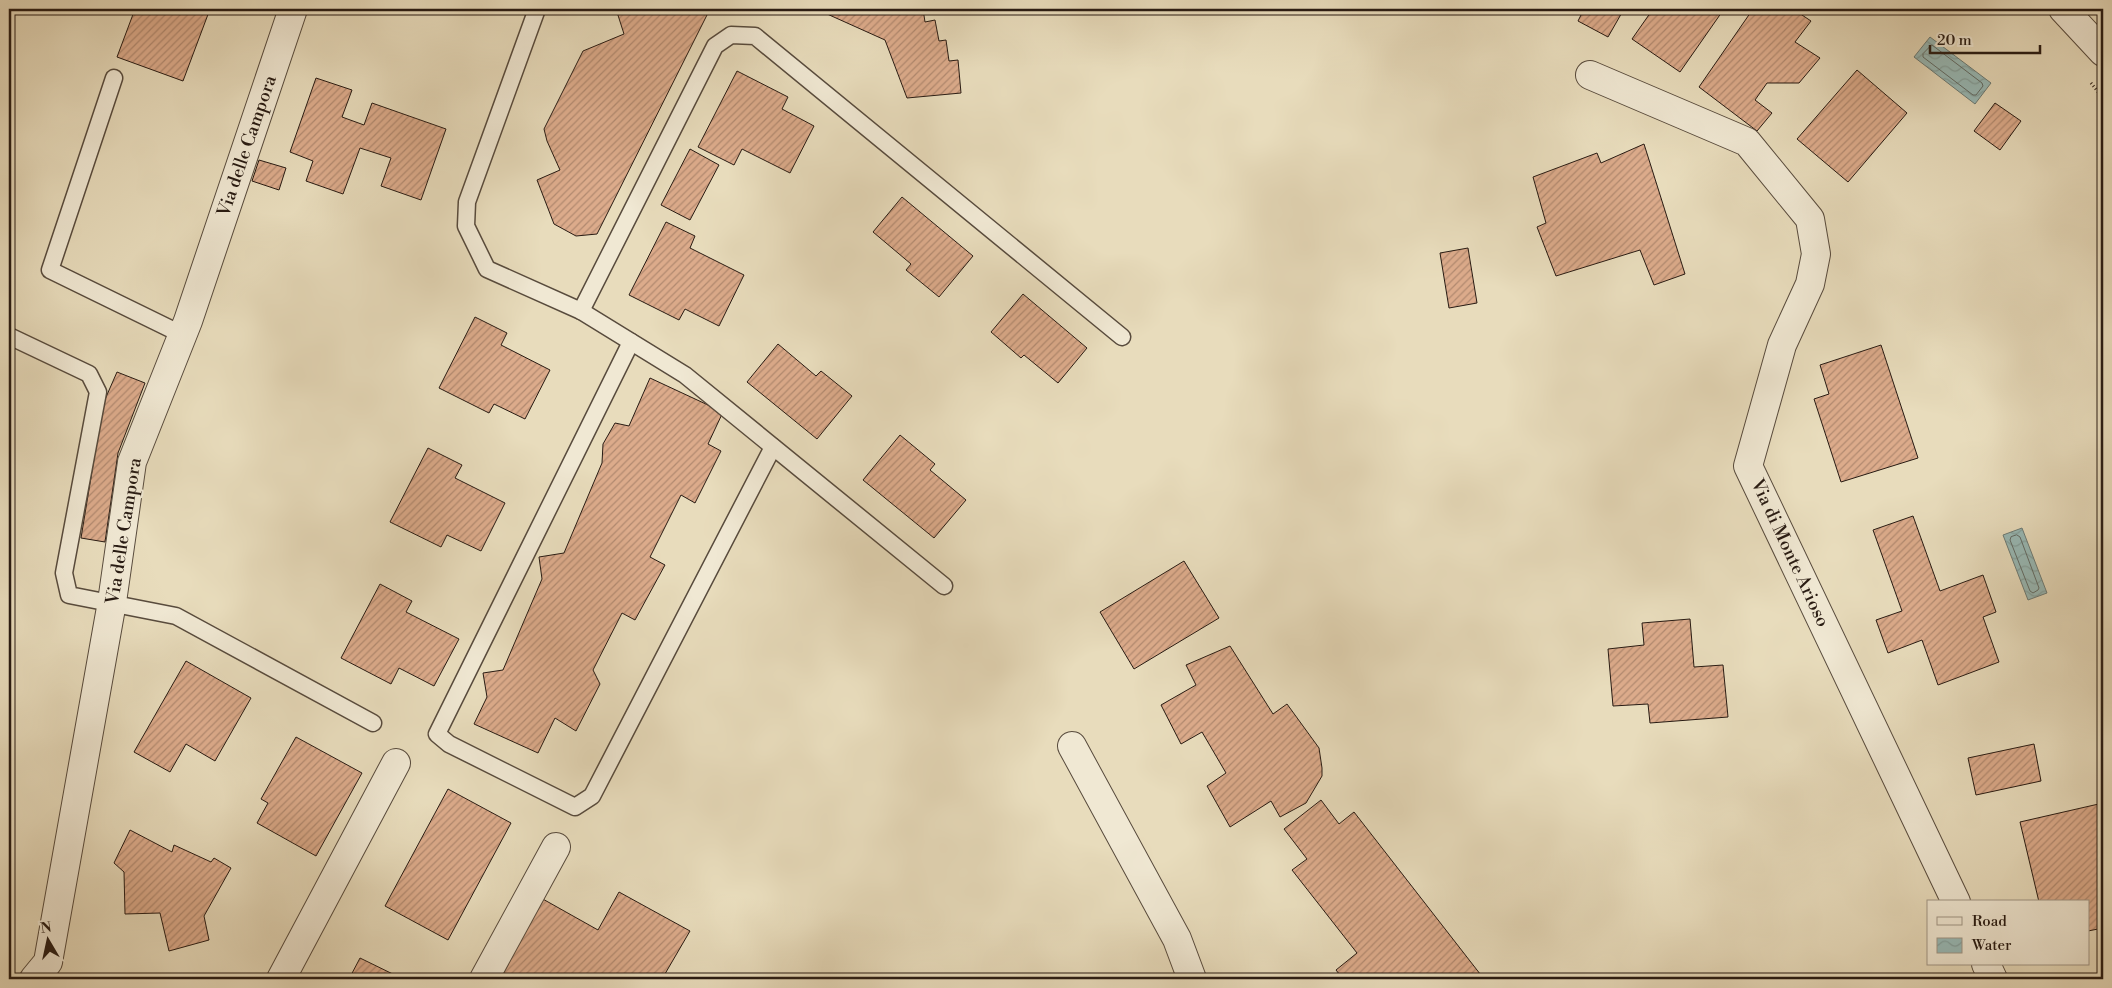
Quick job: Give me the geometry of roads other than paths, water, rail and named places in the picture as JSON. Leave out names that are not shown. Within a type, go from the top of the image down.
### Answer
[{"type":"street","name":"Via delle Campora","points":[[47,974],[112,602],[132,462],[182,335],[293,9]]},
{"type":"street","points":[[2063,9],[2103,52]]},
{"type":"street","name":"Via di Monte Arioso","points":[[1590,75],[1747,142],[1810,219],[1816,254],[1810,284],[1782,345],[1748,466],[1955,900]]},
{"type":"street","points":[[1072,746],[1178,940],[1192,979]]},
{"type":"street","points":[[281,979],[396,763]]},
{"type":"street","points":[[484,979],[556,847]]},
{"type":"street","points":[[1987,966],[1993,979]]},
{"type":"lane","points":[[537,9],[467,202],[466,226],[487,269],[580,311],[685,375],[944,586]]},
{"type":"lane","points":[[580,311],[715,46],[731,35],[755,36],[1122,337]]},
{"type":"lane","points":[[114,78],[50,270],[182,335]]},
{"type":"lane","points":[[9,336],[89,374],[98,392],[64,573],[70,595],[176,616],[373,723]]},
{"type":"lane","points":[[632,342],[438,734],[449,744],[575,807],[592,796],[773,447]]},
{"type":"water","points":[[1930,37],[1991,83],[1975,104],[1914,57]]},
{"type":"water","points":[[2022,528],[2047,593],[2028,600],[2003,535]]}]
